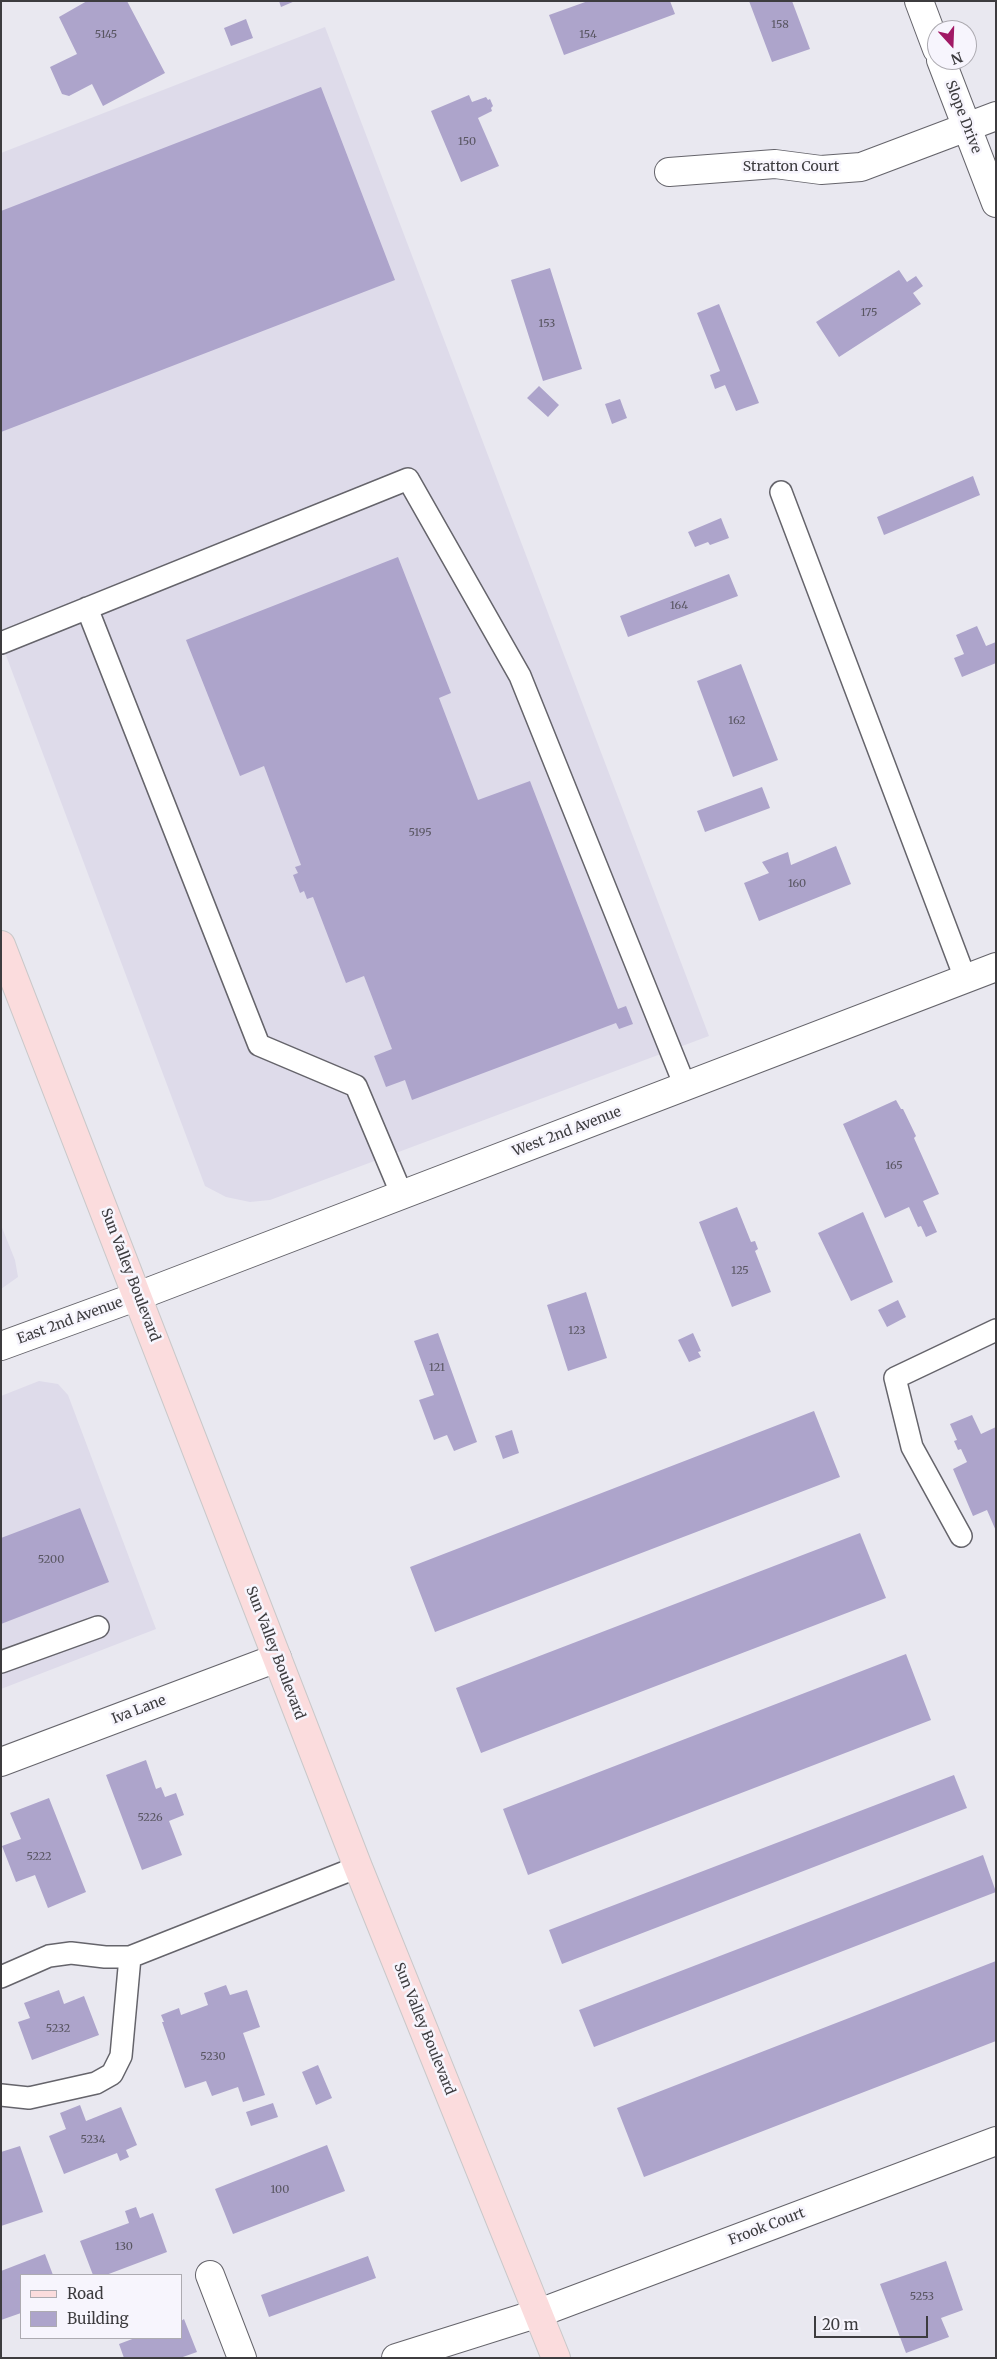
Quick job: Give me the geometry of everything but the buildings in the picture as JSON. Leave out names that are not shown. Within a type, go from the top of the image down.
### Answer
[{"type":"main road","name":"Sun Valley Boulevard","points":[[1,945],[358,1867],[556,2358]]},
{"type":"street","points":[[919,1],[927,22]]},
{"type":"street","name":"Slope Drive","points":[[945,70],[996,203]]},
{"type":"street","name":"Stratton Court","points":[[669,172],[774,164],[821,170],[861,167],[996,116]]},
{"type":"street","name":"West 2nd Avenue","points":[[138,1296],[996,967]]},
{"type":"street","name":"East 2nd Avenue","points":[[1,1346],[138,1296]]},
{"type":"street","name":"Iva Lane","points":[[1,1762],[277,1658]]},
{"type":"street","name":"Frook Court","points":[[396,2358],[539,2312],[996,2141]]},
{"type":"street","points":[[210,2275],[242,2358]]},
{"type":"lane","points":[[1,643],[408,479],[520,676],[685,1086]]},
{"type":"lane","points":[[781,492],[965,978]]},
{"type":"lane","points":[[87,608],[259,1045],[356,1086],[402,1195]]},
{"type":"lane","points":[[961,1536],[912,1447],[895,1378],[996,1330]]},
{"type":"lane","points":[[1,1662],[98,1627]]},
{"type":"lane","points":[[1,1977],[49,1956],[71,1953],[105,1957],[130,1957],[358,1867]]},
{"type":"lane","points":[[1,2095],[29,2098],[96,2083],[112,2074],[121,2056],[130,1957]]},
{"type":"shaded area","points":[[325,27],[709,1036],[270,1200],[250,1202],[226,1197],[205,1186],[1,642],[1,153]]},
{"type":"shaded area","points":[[1,1225],[15,1260],[18,1277],[1,1289]]},
{"type":"shaded area","points":[[39,1381],[58,1384],[68,1395],[156,1629],[1,1689],[1,1396]]}]
